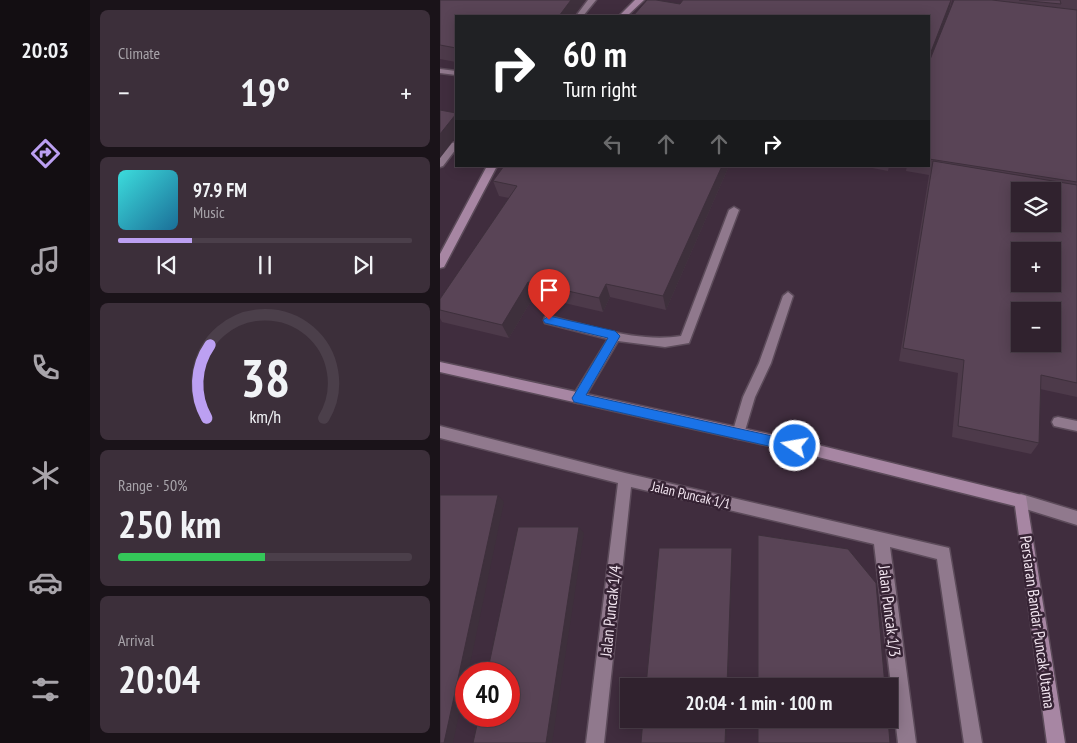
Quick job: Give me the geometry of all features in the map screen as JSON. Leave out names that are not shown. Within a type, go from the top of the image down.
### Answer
[{"type":"street","points":[[624,15],[640,0]]},
{"type":"street","points":[[440,264],[491,167]]},
{"type":"street","points":[[440,367],[814,450],[1021,501],[1077,518]]},
{"type":"street","name":"Jalan Puncak 1/1","points":[[440,432],[625,479],[944,554],[973,743]]},
{"type":"street","name":"Jalan Puncak 1/4","points":[[595,743],[625,479]]},
{"type":"street","name":"Persiaran Bandar Puncak Utama","points":[[1021,501],[1056,743]]},
{"type":"street","name":"Jalan Puncak 1/3","points":[[881,538],[907,743]]},
{"type":"lane","points":[[580,15],[592,0]]},
{"type":"lane","points":[[440,71],[455,73]]},
{"type":"lane","points":[[440,164],[455,144]]},
{"type":"lane","points":[[549,320],[615,336],[665,343],[685,340],[734,210]]},
{"type":"lane","points":[[738,434],[749,397],[765,364],[788,296]]},
{"type":"lane","points":[[578,398],[615,336]]},
{"type":"lane","points":[[1058,422],[1077,426]]},
{"type":"building","points":[[440,0],[571,0],[560,15],[455,15],[455,48],[440,45]]},
{"type":"building","points":[[647,0],[680,4],[683,0],[951,0],[930,54],[930,15],[634,15]]},
{"type":"building","points":[[954,0],[992,0],[1077,10],[1077,182],[930,159],[930,60]]},
{"type":"building","points":[[1019,0],[1060,0],[1061,4]]},
{"type":"building","points":[[440,110],[455,113],[455,115],[440,134]]},
{"type":"building","points":[[933,161],[1059,182],[1011,182],[1011,232],[1061,232],[1061,182],[1077,185],[1077,383],[1041,375],[1039,443],[958,426],[964,360],[903,348]]},
{"type":"building","points":[[503,167],[722,167],[663,296],[606,284],[599,298],[528,282],[502,325],[440,310],[440,299],[517,186],[493,181]]},
{"type":"building","points":[[440,495],[498,495],[462,662],[455,662],[455,692],[444,743],[440,743]]},
{"type":"building","points":[[518,527],[579,527],[546,743],[473,743],[477,727],[520,727],[520,662],[490,662]]},
{"type":"building","points":[[758,535],[848,549],[876,583],[884,678],[758,678]]},
{"type":"building","points":[[659,548],[732,548],[727,678],[647,678]]},
{"type":"building","points":[[642,728],[726,728],[725,743],[641,743]]},
{"type":"building","points":[[758,728],[889,728],[890,743],[758,743]]},
{"type":"route","points":[[549,320],[615,336],[578,398],[795,446]]}]
